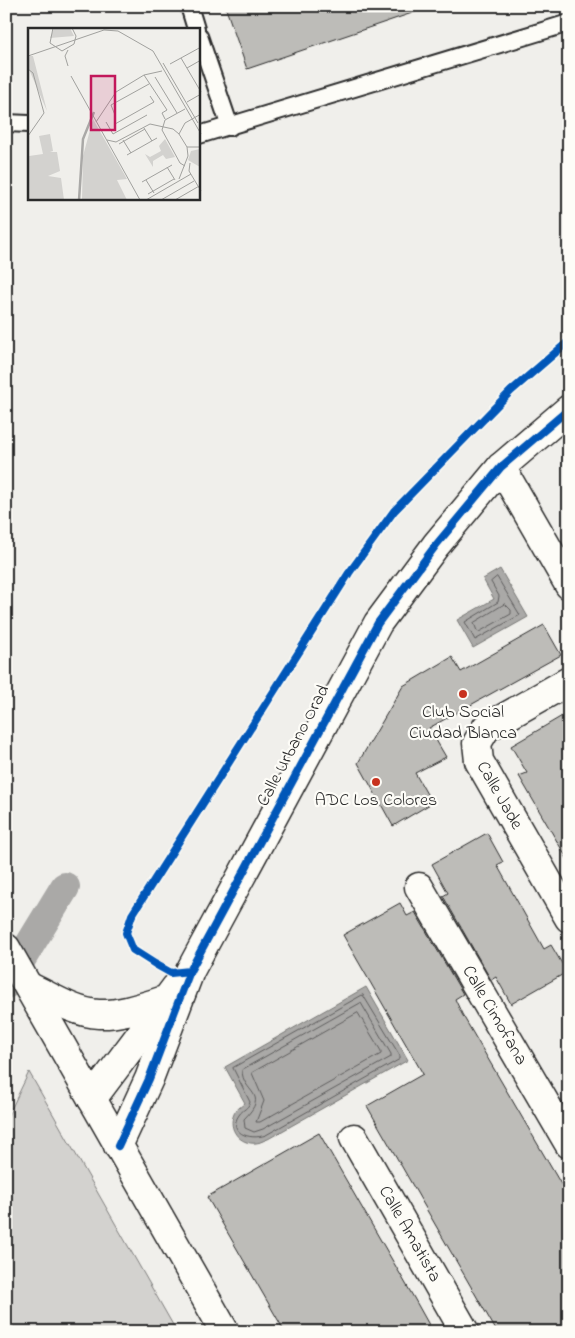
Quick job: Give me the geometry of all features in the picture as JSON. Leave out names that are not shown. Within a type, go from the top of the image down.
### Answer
[{"type":"street","name":"Calle Urbano Orad","points":[[118,1146],[149,1079],[190,971],[378,623],[436,545],[501,467],[569,409]]},
{"type":"street","points":[[501,467],[569,585]]},
{"type":"street","name":"Calle Jade","points":[[569,681],[486,728],[477,743],[479,761],[569,918]]},
{"type":"street","name":"Calle Cimofana","points":[[419,887],[569,1144]]},
{"type":"street","points":[[6,948],[30,987],[118,1146],[225,1332]]},
{"type":"street","name":"Calle Urbano Orad","points":[[92,1099],[165,1000],[190,971]]},
{"type":"street","points":[[30,987],[70,1006],[99,1014],[165,1000]]},
{"type":"street","points":[[92,1099],[149,1079]]},
{"type":"street","name":"Calle Amatista","points":[[354,1138],[465,1332]]},
{"type":"lane","points":[[189,6],[196,28]]},
{"type":"lane","points":[[200,135],[569,23]]},
{"type":"lane","points":[[200,39],[230,126]]},
{"type":"lane","points":[[6,123],[28,124]]},
{"type":"shaded area","points":[[29,1072],[177,1332],[6,1332],[6,1120]]},
{"type":"water","points":[[500,569],[528,617],[473,648],[457,620],[494,599],[483,579]]},
{"type":"water","points":[[366,987],[408,1060],[268,1139],[258,1143],[250,1143],[240,1139],[236,1135],[232,1120],[236,1111],[245,1103],[225,1067]]},
{"type":"building","points":[[225,6],[421,6],[421,10],[247,69]]},
{"type":"building","points":[[544,625],[561,655],[429,728],[446,757],[415,773],[432,803],[393,826],[358,763],[403,686],[452,657],[461,672]]},
{"type":"building","points":[[569,712],[569,862],[519,776],[527,773],[511,746]]},
{"type":"building","points":[[487,833],[503,862],[497,865],[544,949],[551,945],[567,972],[511,1004],[496,977],[491,980],[443,896],[448,893],[432,864]]},
{"type":"building","points":[[400,903],[407,916],[415,912],[463,994],[455,999],[462,1014],[569,1198],[569,1332],[497,1332],[367,1106],[423,1074],[343,935]]},
{"type":"building","points":[[319,1133],[433,1332],[285,1332],[207,1197]]},
{"type":"waterway","points":[[6,984],[65,887]]},
{"type":"cycle path","points":[[190,971],[171,973],[133,950],[126,933],[132,915],[349,573],[394,511],[511,391],[569,341]]},
{"type":"cycle path","points":[[118,1146],[149,1079],[190,971],[378,623],[436,545],[501,467],[569,409]]},
{"type":"place","name":"Club Social Ciudad Blanca","points":[[463,694]]},
{"type":"place","name":"ADC Los Colores","points":[[376,782]]}]
